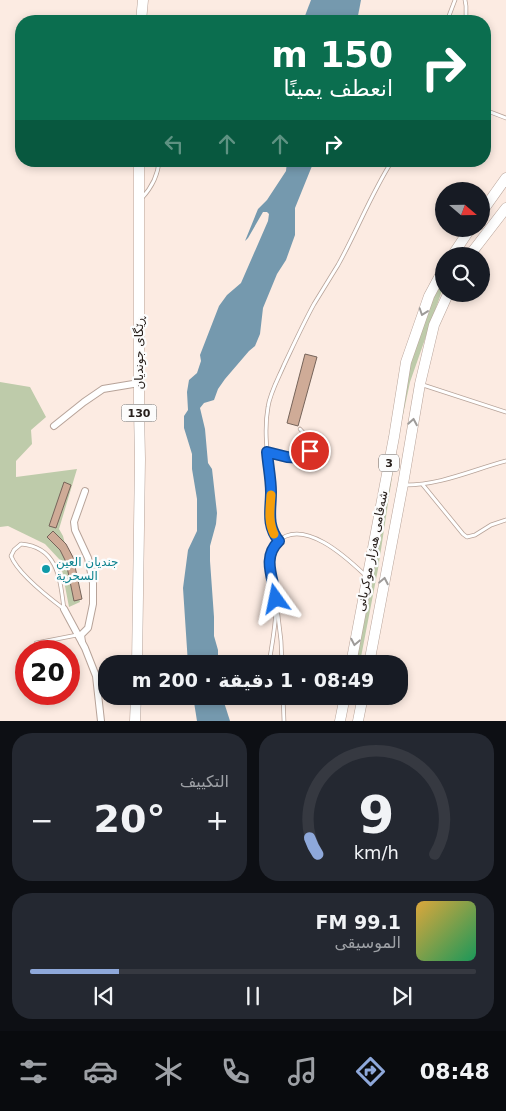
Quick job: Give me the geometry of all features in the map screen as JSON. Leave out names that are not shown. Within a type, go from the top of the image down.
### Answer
[{"type":"main road","points":[[143,0],[143,15]]},
{"type":"main road","name":"ڕێگای جوندیان","points":[[137,655],[140,478],[139,167]]},
{"type":"main road","points":[[490,200],[506,178]]},
{"type":"main road","points":[[476,247],[506,208]]},
{"type":"main road","name":"شەقامی ھەژار موکریانی","points":[[352,655],[368,577],[406,362],[428,296],[435,284]]},
{"type":"main road","name":"شەقامی ھەژار موکریانی","points":[[371,655],[420,384],[434,325],[444,302]]},
{"type":"main road","points":[[135,721],[136,705]]},
{"type":"main road","points":[[340,721],[343,705]]},
{"type":"main road","points":[[358,721],[361,705]]},
{"type":"street","points":[[144,15],[148,0]]},
{"type":"street","points":[[54,426],[104,389],[139,383]]},
{"type":"street","points":[[82,642],[81,635],[88,628],[91,612],[93,583],[88,558],[74,530],[74,522],[85,491]]},
{"type":"street","points":[[64,609],[82,642],[96,676],[101,721]]},
{"type":"lane","points":[[449,15],[455,0]]},
{"type":"lane","points":[[465,0],[466,15]]},
{"type":"lane","points":[[491,112],[506,118]]},
{"type":"lane","points":[[139,202],[151,189],[159,167]]},
{"type":"lane","points":[[279,541],[273,533],[270,524],[271,491],[266,422],[268,406],[273,389],[307,318],[338,265],[388,167]]},
{"type":"lane","points":[[420,384],[506,412]]},
{"type":"lane","points":[[267,452],[287,457],[305,458],[309,454],[311,444],[308,436],[300,429]]},
{"type":"lane","points":[[403,484],[423,485],[506,461]]},
{"type":"lane","points":[[423,485],[462,534],[467,537],[506,520]]},
{"type":"lane","points":[[282,655],[275,587],[268,563],[274,545],[288,535],[296,534],[324,542],[347,558],[368,577]]},
{"type":"lane","points":[[21,544],[32,545],[44,551],[55,564],[64,609],[14,565],[11,556],[14,550],[21,544]]},
{"type":"lane","points":[[270,655],[276,599]]},
{"type":"lane","points":[[52,640],[78,635]]},
{"type":"lane","points":[[283,705],[284,721]]},
{"type":"green space","points":[[435,294],[435,302],[438,302],[410,382],[398,438],[378,569],[361,655],[355,655],[403,381]]},
{"type":"green space","points":[[0,382],[30,387],[46,417],[31,430],[32,444],[16,461],[16,477],[77,469],[59,529],[63,536],[80,602],[69,607],[60,560],[45,544],[8,526],[0,527]]},
{"type":"water","points":[[311,0],[361,0],[358,15],[305,15]]},
{"type":"water","points":[[286,167],[312,167],[295,208],[295,235],[286,260],[277,274],[263,308],[260,334],[255,346],[225,379],[218,389],[214,400],[204,403],[200,408],[205,429],[208,463],[212,469],[217,513],[210,546],[210,561],[214,636],[218,655],[187,655],[183,588],[188,550],[197,531],[197,499],[192,469],[192,454],[184,428],[184,416],[188,410],[187,392],[189,380],[197,373],[201,361],[200,355],[219,306],[227,295],[241,283],[268,221],[269,214],[263,212],[245,241],[258,209],[267,200],[286,171]]},
{"type":"water","points":[[194,705],[225,705],[230,721],[197,721]]},
{"type":"building","points":[[305,354],[317,357],[298,426],[287,423]]},
{"type":"building","points":[[64,482],[71,485],[56,528],[49,526]]},
{"type":"building","points":[[53,531],[66,544],[75,561],[82,599],[74,601],[66,562],[60,550],[47,537]]},
{"type":"slow traffic","points":[[271,495],[269,515],[274,534]]},
{"type":"place","name":"جنديان العين السحرية","points":[[46,569]]},
{"type":"route","points":[[276,599],[275,587],[268,563],[274,545],[279,541],[273,533],[270,524],[271,491],[267,452],[299,459],[305,458],[310,451]]}]
